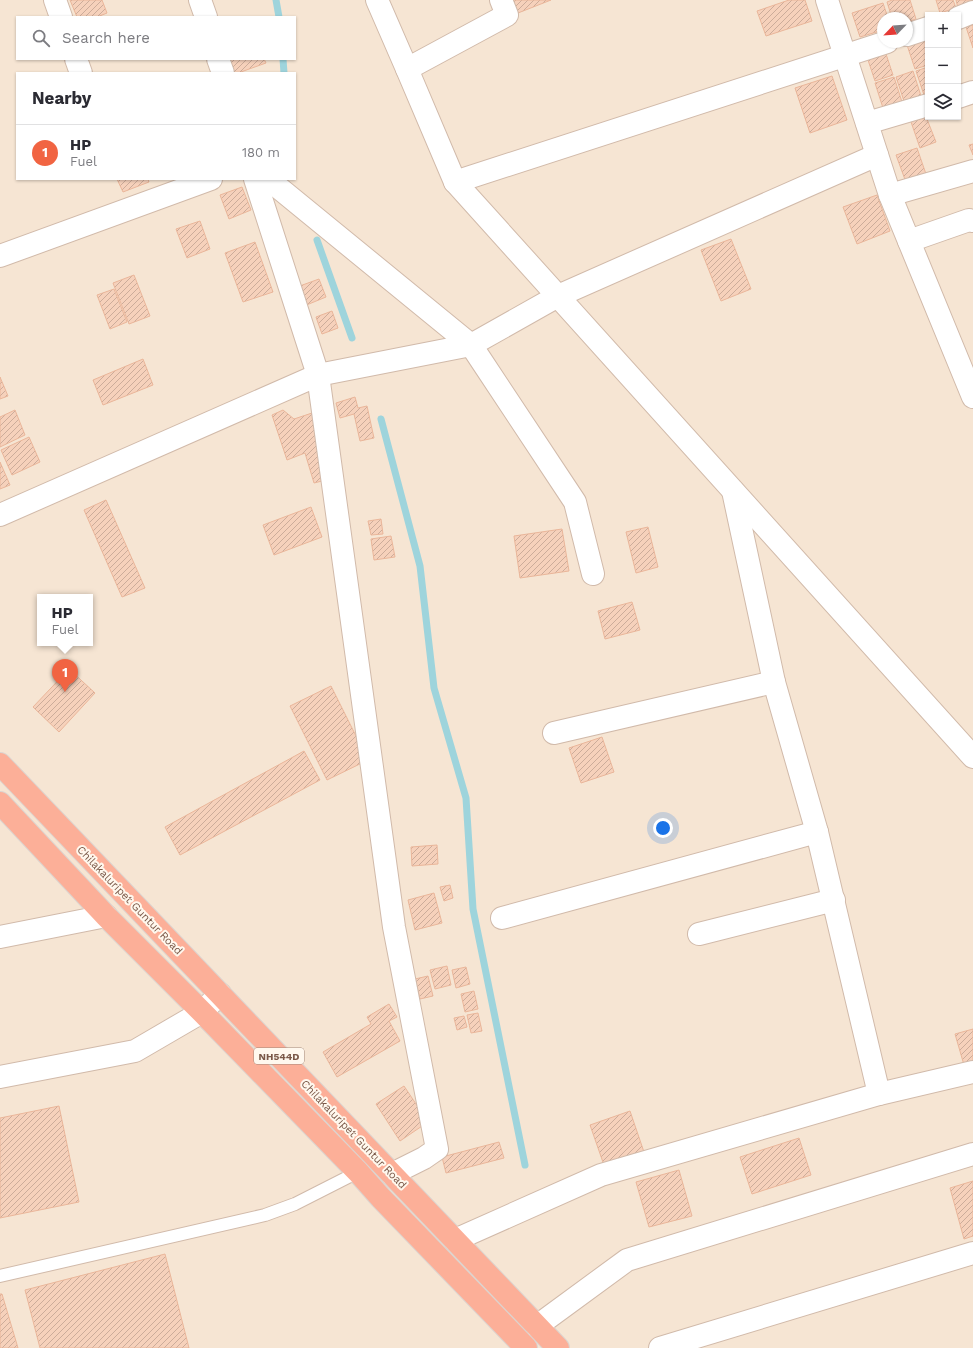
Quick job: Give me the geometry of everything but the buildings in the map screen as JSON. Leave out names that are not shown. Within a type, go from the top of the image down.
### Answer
[{"type":"highway","name":"Chilakaluripet Guntur Road","points":[[0,764],[558,1348]]},
{"type":"highway","name":"NH544D","points":[[0,803],[106,916],[358,1172],[381,1198],[526,1348]]},
{"type":"street","points":[[55,0],[61,16]]},
{"type":"street","points":[[200,0],[206,16]]},
{"type":"street","points":[[376,0],[455,182],[973,758]]},
{"type":"street","points":[[407,69],[507,15],[501,0]]},
{"type":"street","points":[[826,0],[890,195],[973,397]]},
{"type":"street","points":[[961,17],[973,12]]},
{"type":"street","points":[[913,33],[925,29]]},
{"type":"street","points":[[455,182],[877,45]]},
{"type":"street","points":[[76,60],[81,72]]},
{"type":"street","points":[[218,60],[223,72]]},
{"type":"street","points":[[961,96],[973,92]]},
{"type":"street","points":[[867,123],[925,106]]},
{"type":"street","points":[[0,515],[318,375],[471,345],[558,296],[877,155]]},
{"type":"street","points":[[890,195],[973,171]]},
{"type":"street","points":[[0,256],[208,180]]},
{"type":"street","points":[[255,180],[318,375],[394,926],[437,1150],[392,1174]]},
{"type":"street","points":[[269,180],[471,345],[575,502],[593,574]]},
{"type":"street","points":[[909,241],[969,220],[973,221]]},
{"type":"street","points":[[733,491],[774,682],[817,832],[879,1094]]},
{"type":"street","points":[[554,733],[774,682]]},
{"type":"street","points":[[502,918],[817,832]]},
{"type":"street","points":[[698,934],[834,900]]},
{"type":"street","points":[[0,937],[106,916]]},
{"type":"street","points":[[0,1077],[135,1051],[202,1012],[220,994]]},
{"type":"street","points":[[455,1240],[601,1175],[879,1094],[973,1072]]},
{"type":"street","points":[[537,1326],[627,1260],[973,1154]]},
{"type":"street","points":[[660,1348],[973,1253]]},
{"type":"lane","points":[[0,1276],[265,1215],[295,1204],[358,1172]]},
{"type":"shaded area","points":[[0,0],[973,0],[973,1348],[0,1348]]},
{"type":"waterway","points":[[276,0],[279,16]]},
{"type":"waterway","points":[[283,60],[284,72]]},
{"type":"waterway","points":[[317,240],[352,338]]},
{"type":"waterway","points":[[381,419],[420,566],[434,688],[466,798],[473,909],[525,1165]]},
{"type":"place","name":"HP","points":[[65,692]]}]
